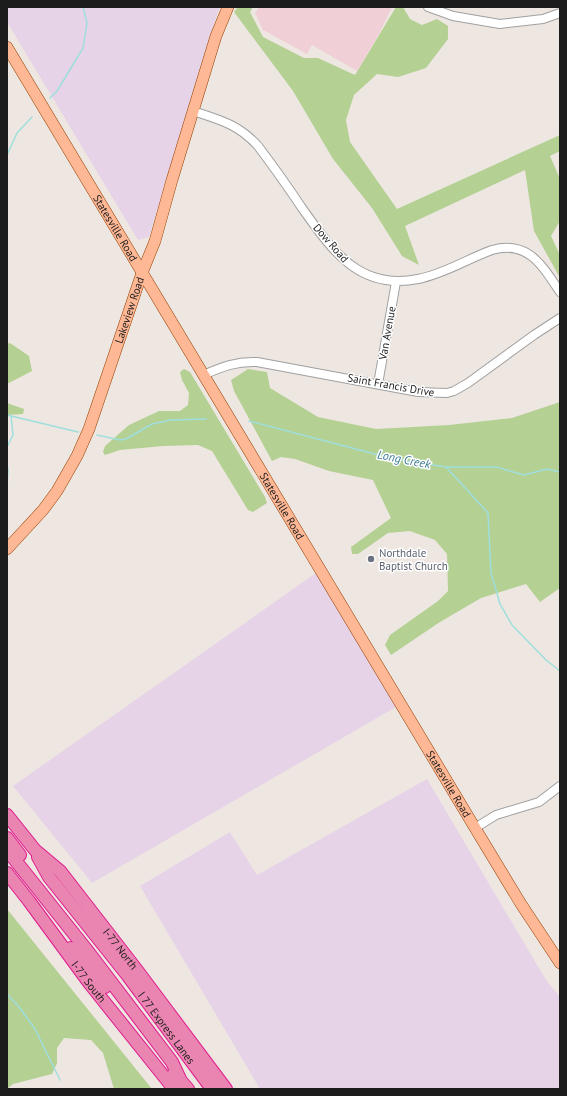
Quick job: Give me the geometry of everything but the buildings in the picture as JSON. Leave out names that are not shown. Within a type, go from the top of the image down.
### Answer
[{"type":"highway","name":"I-77 North","points":[[7,815],[35,850],[60,871],[153,991],[226,1089]]},
{"type":"highway","points":[[7,838],[170,1040],[184,1050]]},
{"type":"highway","points":[[7,850],[86,949],[172,1062],[177,1084]]},
{"type":"highway","name":"I 77 Express Lanes","points":[[35,850],[49,877],[128,976],[212,1089]]},
{"type":"highway","name":"I-77 South","points":[[7,873],[90,984],[177,1084]]},
{"type":"highway","name":"I 77 Express Lanes","points":[[177,1084],[188,1089]]},
{"type":"main road","name":"Lakeview Road","points":[[7,549],[51,500],[64,480],[77,456],[95,413],[142,273],[155,241],[216,36],[228,7]]},
{"type":"main road","name":"Statesville Road","points":[[7,47],[475,828],[521,904],[560,963]]},
{"type":"street","points":[[428,7],[453,16],[500,24],[543,19],[560,13]]},
{"type":"street","name":"Dow Road","points":[[193,111],[239,128],[251,138],[323,236],[342,258],[351,265],[368,274],[396,282],[418,279],[430,276],[488,251],[508,247],[517,249],[532,256],[546,272],[560,292]]},
{"type":"street","name":"Van Avenue","points":[[378,384],[396,282]]},
{"type":"street","name":"Saint Francis Drive","points":[[204,375],[230,364],[247,362],[266,364],[418,392],[447,393],[454,391],[468,383],[560,318]]},
{"type":"street","points":[[475,828],[496,815],[539,802],[560,786]]},
{"type":"shaded area","points":[[7,7],[220,7],[210,35],[149,237],[138,240],[7,22]]},
{"type":"shaded area","points":[[259,7],[392,7],[379,34],[357,71],[312,45],[307,54],[263,30],[255,13]]},
{"type":"shaded area","points":[[316,573],[396,707],[92,883],[13,786]]},
{"type":"shaded area","points":[[427,779],[546,980],[560,997],[560,1089],[260,1089],[140,886],[230,832],[257,875]]},
{"type":"green space","points":[[238,7],[253,7],[250,12],[263,37],[304,58],[318,58],[355,75],[396,7],[403,7],[410,19],[422,25],[437,19],[448,26],[448,39],[426,68],[398,77],[377,74],[354,95],[346,120],[350,142],[397,209],[560,135],[560,151],[550,156],[560,179],[560,221],[551,236],[560,255],[560,278],[534,231],[525,170],[405,226],[419,265],[402,256],[372,208],[333,159],[293,91],[234,12]]},
{"type":"green space","points":[[10,343],[29,356],[32,371],[7,384],[7,344]]},
{"type":"green space","points":[[184,369],[190,372],[265,497],[267,503],[253,512],[248,510],[212,451],[198,445],[163,446],[120,450],[105,455],[103,452],[105,446],[129,425],[159,411],[180,411],[188,405],[189,393],[182,380],[180,372]]},
{"type":"green space","points":[[248,369],[267,372],[270,388],[318,417],[376,429],[449,425],[512,418],[560,402],[560,588],[540,602],[526,584],[481,598],[440,622],[391,655],[385,645],[390,635],[438,601],[448,591],[447,554],[435,540],[410,531],[388,533],[358,554],[352,554],[351,547],[391,518],[373,480],[329,471],[295,459],[281,457],[272,461],[234,391],[231,380]]},
{"type":"green space","points":[[7,403],[24,409],[23,414],[7,415]]},
{"type":"green space","points":[[7,909],[152,1089],[114,1089],[103,1053],[91,1040],[64,1038],[57,1048],[57,1063],[52,1074],[13,1084],[7,1089]]},
{"type":"waterway","points":[[50,98],[57,91],[83,48],[87,23],[83,7]]},
{"type":"waterway","points":[[7,155],[17,133],[32,117]]},
{"type":"waterway","name":"Long Creek","points":[[7,415],[78,432]]},
{"type":"waterway","points":[[7,447],[13,435],[11,416]]},
{"type":"waterway","name":"Long Creek","points":[[97,435],[120,440],[126,439],[152,424],[171,420],[206,419]]},
{"type":"waterway","name":"Long Creek","points":[[249,421],[394,459],[446,467],[496,467],[524,475],[547,469],[560,472]]},
{"type":"waterway","points":[[7,466],[7,487]]},
{"type":"waterway","points":[[446,467],[488,513],[491,573],[500,604],[512,625],[546,660],[560,671]]},
{"type":"waterway","points":[[7,994],[19,1007],[35,1029],[60,1080]]},
{"type":"place","name":"Northdale Baptist Church","points":[[371,559]]}]
